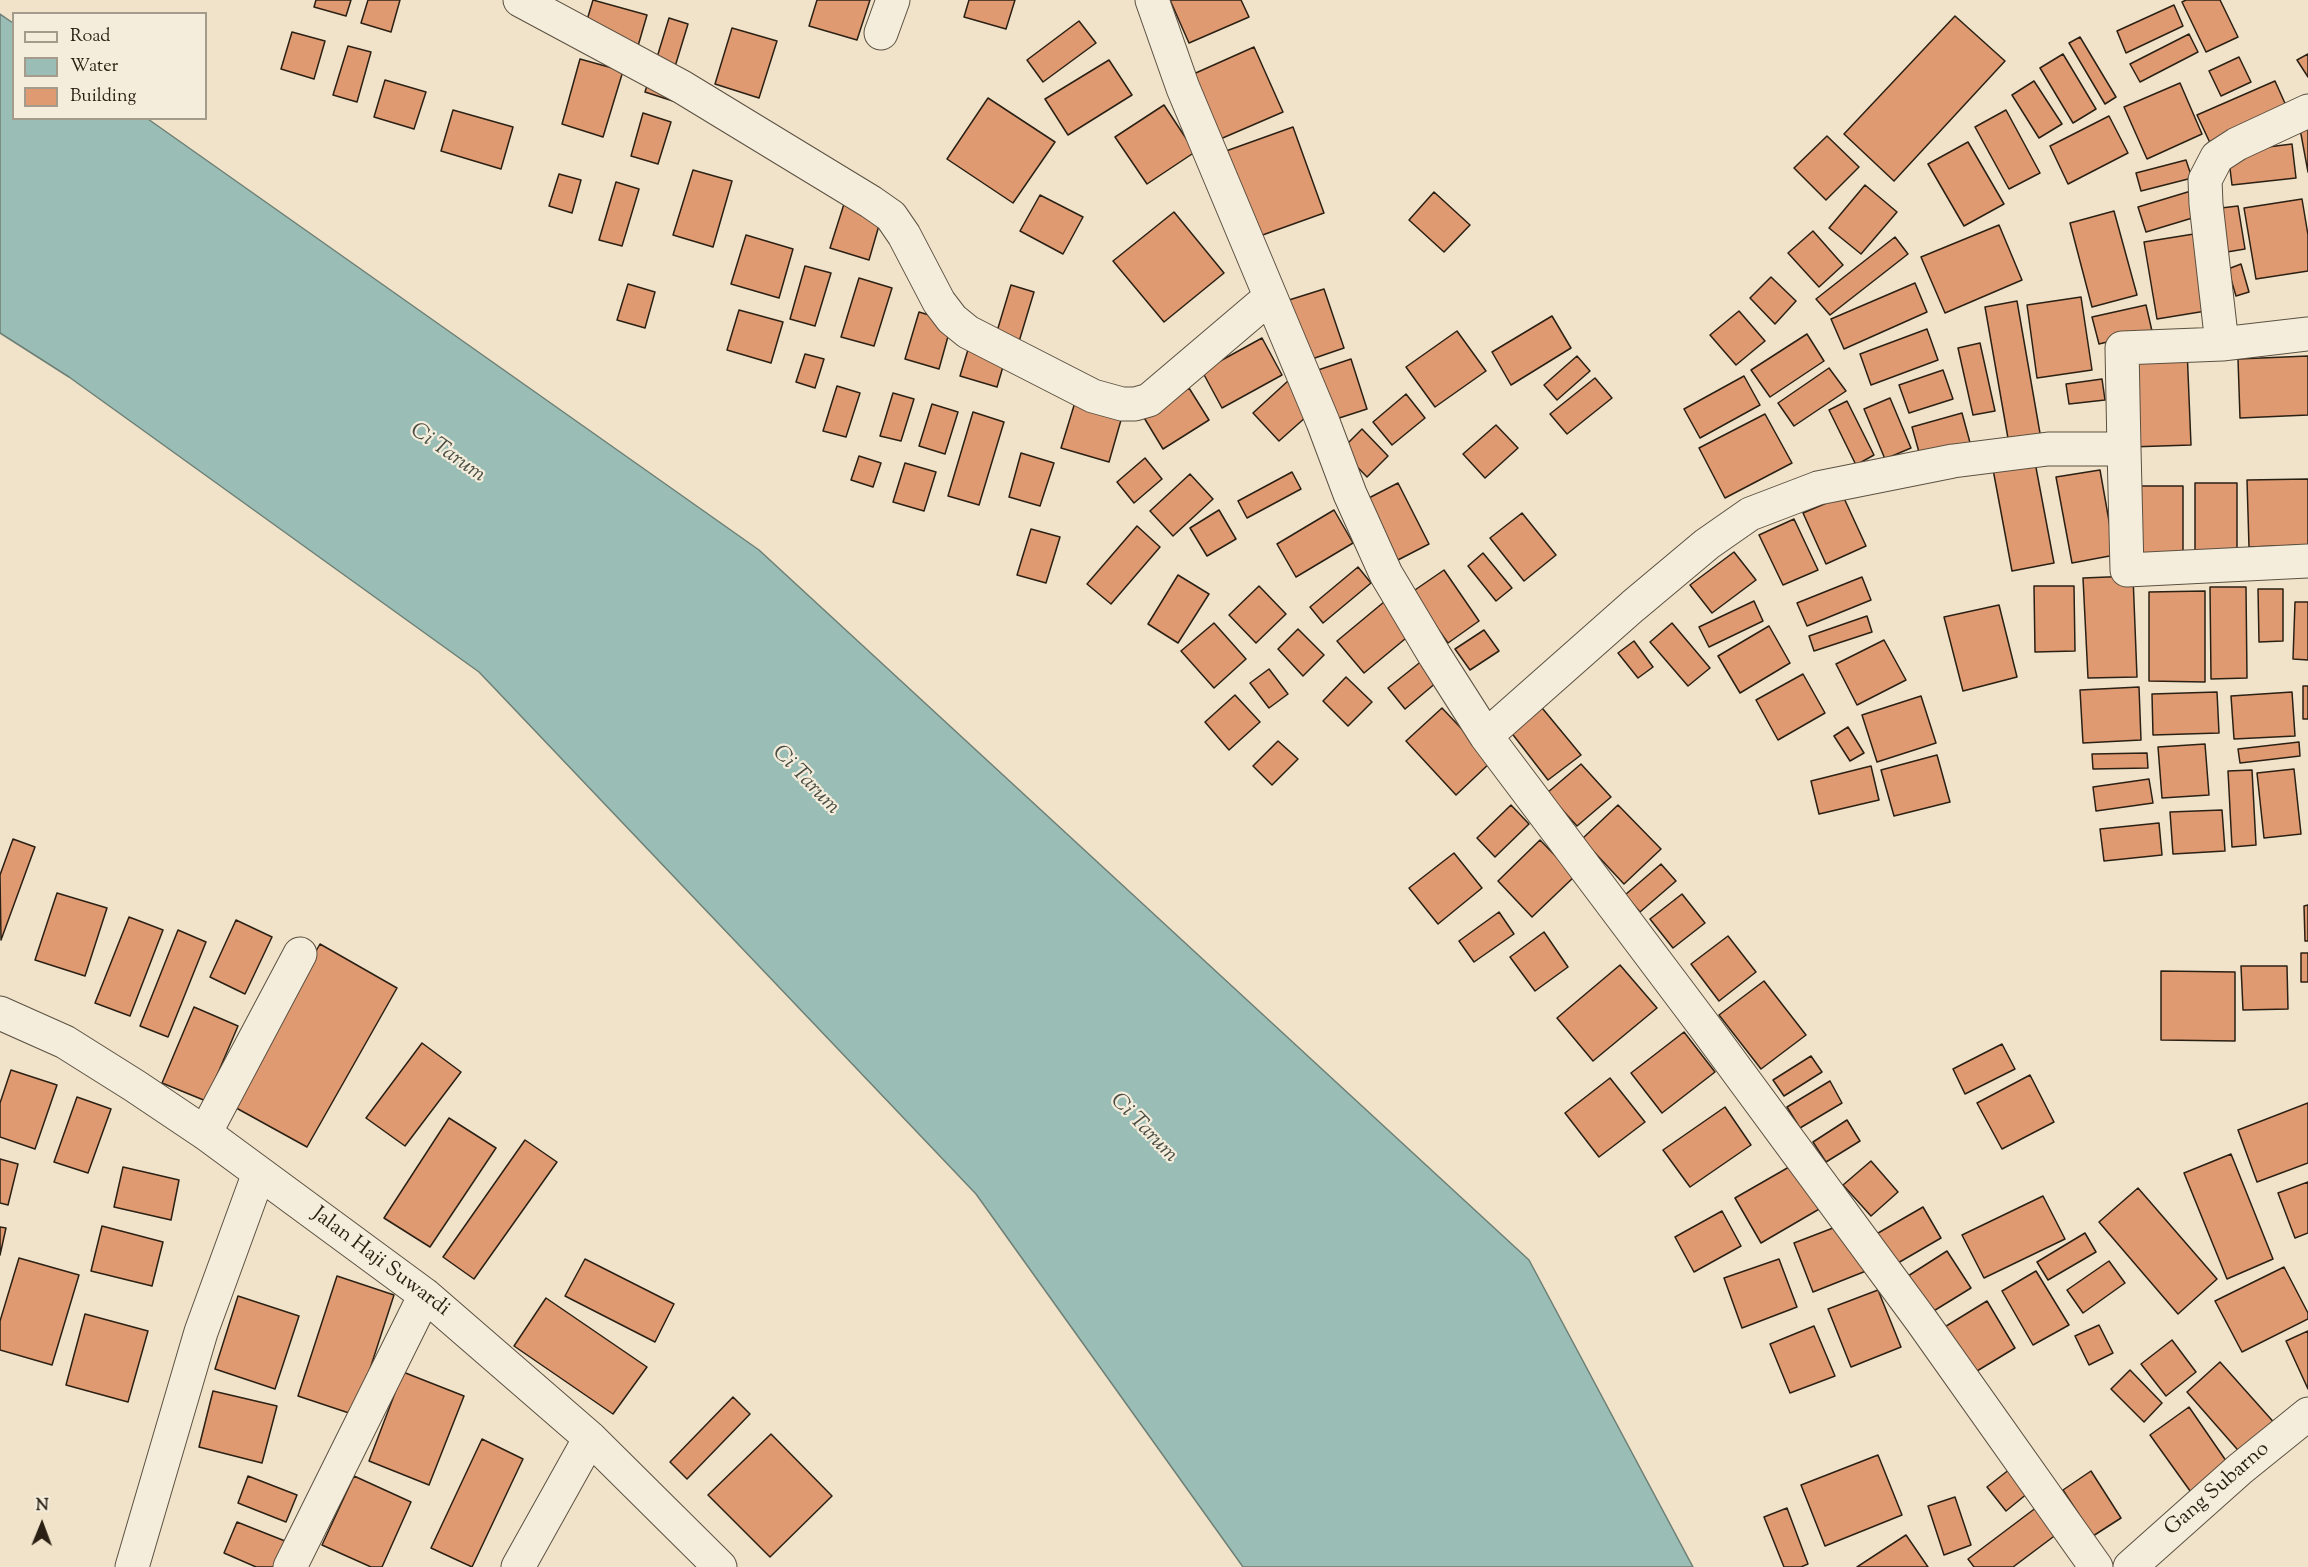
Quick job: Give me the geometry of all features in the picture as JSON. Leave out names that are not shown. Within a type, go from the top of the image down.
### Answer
[{"type":"street","points":[[520,0],[682,87],[878,206],[891,216],[904,235],[939,302],[951,319],[968,332],[1094,396],[1122,404],[1135,404],[1149,400],[1269,298]]},
{"type":"street","points":[[881,33],[893,0]]},
{"type":"street","points":[[1152,0],[1183,88],[1269,298],[1323,422],[1350,494],[1386,574],[1486,736],[1712,1036],[1921,1320],[2096,1567]]},
{"type":"street","points":[[2222,344],[2205,180],[2217,157],[2237,144],[2308,111]]},
{"type":"street","points":[[2308,334],[2222,344],[2122,348],[2127,570],[2308,561]]},
{"type":"street","points":[[1486,736],[1707,544],[1750,514],[1818,488],[1953,461],[2048,449],[2124,449]]},
{"type":"street","points":[[206,1133],[300,954]]},
{"type":"street","name":"Jalan Haji Suwardi","points":[[0,1013],[65,1042],[206,1133],[425,1295],[590,1438],[720,1567]]},
{"type":"street","points":[[132,1567],[201,1332],[259,1173]]},
{"type":"street","points":[[290,1567],[425,1295]]},
{"type":"street","name":"Gang Subarno","points":[[2130,1567],[2240,1469],[2308,1414]]},
{"type":"street","points":[[518,1567],[590,1438]]},
{"type":"water","name":"Ci Tarum","points":[[0,14],[12,22],[12,120],[149,120],[759,550],[1529,1260],[1693,1567],[1243,1567],[976,1194],[479,672],[69,377],[0,333]]},
{"type":"building","points":[[316,0],[351,0],[346,16],[314,7]]},
{"type":"building","points":[[368,0],[400,0],[391,32],[361,23]]},
{"type":"building","points":[[593,0],[647,15],[638,46],[584,30]]},
{"type":"building","points":[[817,0],[870,0],[857,40],[809,26]]},
{"type":"building","points":[[969,0],[1015,0],[1006,29],[964,17]]},
{"type":"building","points":[[1170,0],[1241,0],[1249,17],[1189,43]]},
{"type":"building","points":[[2220,0],[2238,37],[2206,52],[2182,2]]},
{"type":"building","points":[[2174,5],[2183,26],[2126,53],[2117,31]]},
{"type":"building","points":[[1955,16],[2005,61],[1894,181],[1844,134]]},
{"type":"building","points":[[669,18],[688,24],[674,70],[655,64]]},
{"type":"building","points":[[1079,21],[1096,43],[1043,82],[1027,60]]},
{"type":"building","points":[[732,28],[777,41],[759,98],[715,84]]},
{"type":"building","points":[[292,32],[325,41],[314,79],[281,69]]},
{"type":"building","points":[[2189,34],[2198,52],[2140,82],[2130,64]]},
{"type":"building","points":[[2080,37],[2116,97],[2105,104],[2069,43]]},
{"type":"building","points":[[348,46],[371,52],[357,102],[333,95]]},
{"type":"building","points":[[1254,47],[1283,112],[1218,140],[1189,76]]},
{"type":"building","points":[[2063,54],[2096,109],[2073,123],[2040,68]]},
{"type":"building","points":[[2308,54],[2308,77],[2297,60]]},
{"type":"building","points":[[2239,57],[2251,82],[2221,96],[2209,71]]},
{"type":"building","points":[[580,59],[623,71],[603,137],[562,124]]},
{"type":"building","points":[[1109,60],[1132,95],[1068,135],[1045,99]]},
{"type":"building","points":[[649,79],[676,102],[645,92]]},
{"type":"building","points":[[385,80],[426,92],[414,129],[374,117]]},
{"type":"building","points":[[2034,81],[2062,124],[2039,138],[2012,95]]},
{"type":"building","points":[[2275,81],[2288,110],[2211,145],[2197,115]]},
{"type":"building","points":[[2180,83],[2202,134],[2147,159],[2124,107]]},
{"type":"building","points":[[988,98],[1055,142],[1013,203],[947,159]]},
{"type":"building","points":[[1164,105],[1195,152],[1147,184],[1115,137]]},
{"type":"building","points":[[453,110],[513,127],[501,169],[441,151]]},
{"type":"building","points":[[2006,110],[2040,173],[2009,189],[1975,127]]},
{"type":"building","points":[[643,113],[671,122],[658,164],[631,156]]},
{"type":"building","points":[[2109,116],[2128,153],[2068,184],[2050,146]]},
{"type":"building","points":[[2308,116],[2308,172],[2298,118]]},
{"type":"building","points":[[1293,127],[1324,213],[1257,237],[1226,151]]},
{"type":"building","points":[[1827,136],[1859,167],[1826,200],[1794,168]]},
{"type":"building","points":[[1968,142],[2004,204],[1964,226],[1928,164]]},
{"type":"building","points":[[2292,144],[2296,178],[2232,185],[2228,152]]},
{"type":"building","points":[[2186,160],[2192,178],[2141,191],[2136,173]]},
{"type":"building","points":[[693,170],[732,181],[713,247],[673,235]]},
{"type":"building","points":[[559,174],[581,180],[572,213],[549,206]]},
{"type":"building","points":[[616,182],[639,189],[622,246],[599,240]]},
{"type":"building","points":[[1865,185],[1897,212],[1861,254],[1829,228]]},
{"type":"building","points":[[2191,191],[2199,216],[2146,232],[2138,207]]},
{"type":"building","points":[[1434,192],[1470,225],[1444,252],[1409,220]]},
{"type":"building","points":[[1040,195],[1083,217],[1063,254],[1020,231]]},
{"type":"building","points":[[2302,199],[2308,235],[2308,271],[2256,279],[2244,208]]},
{"type":"building","points":[[844,204],[882,215],[869,260],[830,248]]},
{"type":"building","points":[[2238,206],[2245,249],[2227,252],[2221,208]]},
{"type":"building","points":[[2114,211],[2137,295],[2092,307],[2070,223]]},
{"type":"building","points":[[1174,212],[1224,273],[1164,322],[1113,261]]},
{"type":"building","points":[[1999,225],[2022,280],[1945,313],[1921,257]]},
{"type":"building","points":[[1813,231],[1843,265],[1819,287],[1788,253]]},
{"type":"building","points":[[2200,233],[2212,310],[2157,319],[2144,242]]},
{"type":"building","points":[[746,235],[793,249],[779,298],[731,284]]},
{"type":"building","points":[[1895,237],[1908,254],[1830,315],[1816,299]]},
{"type":"building","points":[[2241,264],[2249,292],[2236,296],[2228,269]]},
{"type":"building","points":[[805,266],[831,273],[815,326],[790,319]]},
{"type":"building","points":[[1771,277],[1796,301],[1775,324],[1750,298]]},
{"type":"building","points":[[859,278],[892,288],[874,346],[841,337]]},
{"type":"building","points":[[1915,283],[1927,312],[1844,349],[1831,319]]},
{"type":"building","points":[[628,284],[655,292],[645,328],[617,320]]},
{"type":"building","points":[[1011,285],[1034,292],[1018,345],[995,338]]},
{"type":"building","points":[[1324,289],[1344,348],[1309,360],[1289,300]]},
{"type":"building","points":[[2081,297],[2092,370],[2037,378],[2027,305]]},
{"type":"building","points":[[2017,301],[2041,439],[2009,444],[1985,307]]},
{"type":"building","points":[[2146,305],[2152,331],[2099,344],[2092,317]]},
{"type":"building","points":[[739,310],[783,322],[771,363],[727,350]]},
{"type":"building","points":[[1739,311],[1765,341],[1736,365],[1710,335]]},
{"type":"building","points":[[919,312],[952,322],[939,369],[905,359]]},
{"type":"building","points":[[1552,316],[1571,348],[1511,385],[1492,352]]},
{"type":"building","points":[[1927,329],[1938,360],[1871,385],[1860,354]]},
{"type":"building","points":[[1457,331],[1486,371],[1435,407],[1406,367]]},
{"type":"building","points":[[1807,334],[1824,361],[1770,397],[1751,370]]},
{"type":"building","points":[[1262,338],[1282,375],[1222,408],[1202,371]]},
{"type":"building","points":[[970,343],[1007,353],[997,387],[960,376]]},
{"type":"building","points":[[1980,343],[1995,411],[1973,415],[1958,348]]},
{"type":"building","points":[[2187,349],[2191,445],[2130,447],[2125,352]]},
{"type":"building","points":[[805,354],[824,359],[815,388],[796,382]]},
{"type":"building","points":[[1577,356],[1590,371],[1557,400],[1544,385]]},
{"type":"building","points":[[2308,356],[2308,415],[2240,418],[2238,359]]},
{"type":"building","points":[[1351,359],[1367,409],[1333,420],[1318,370]]},
{"type":"building","points":[[1829,368],[1846,391],[1794,426],[1778,403]]},
{"type":"building","points":[[1943,370],[1953,399],[1909,413],[1899,385]]},
{"type":"building","points":[[1744,376],[1760,405],[1700,438],[1684,409]]},
{"type":"building","points":[[1595,378],[1612,398],[1567,434],[1550,414]]},
{"type":"building","points":[[2102,379],[2105,400],[2069,404],[2066,384]]},
{"type":"building","points":[[1289,380],[1316,408],[1279,441],[1253,413]]},
{"type":"building","points":[[837,386],[860,393],[846,437],[823,431]]},
{"type":"building","points":[[1189,388],[1209,420],[1163,449],[1143,416]]},
{"type":"building","points":[[893,393],[914,399],[901,441],[880,436]]},
{"type":"building","points":[[1406,394],[1425,418],[1392,445],[1373,422]]},
{"type":"building","points":[[1890,398],[1911,448],[1885,459],[1864,409]]},
{"type":"building","points":[[1076,399],[1123,413],[1109,462],[1061,448]]},
{"type":"building","points":[[1847,401],[1874,455],[1856,465],[1829,410]]},
{"type":"building","points":[[932,404],[958,412],[945,454],[919,446]]},
{"type":"building","points":[[973,412],[1004,422],[979,505],[948,496]]},
{"type":"building","points":[[1962,413],[1972,450],[1922,463],[1912,427]]},
{"type":"building","points":[[1765,414],[1792,463],[1725,498],[1699,448]]},
{"type":"building","points":[[1496,425],[1518,448],[1485,478],[1463,454]]},
{"type":"building","points":[[1362,429],[1388,456],[1367,477],[1341,450]]},
{"type":"building","points":[[1021,453],[1054,463],[1040,506],[1009,497]]},
{"type":"building","points":[[859,456],[881,463],[873,487],[851,480]]},
{"type":"building","points":[[2034,457],[2054,563],[2012,571],[1992,464]]},
{"type":"building","points":[[1145,458],[1162,479],[1134,503],[1117,482]]},
{"type":"building","points":[[905,463],[936,472],[924,511],[893,502]]},
{"type":"building","points":[[2100,470],[2115,555],[2072,563],[2056,477]]},
{"type":"building","points":[[1292,472],[1301,489],[1247,518],[1238,501]]},
{"type":"building","points":[[1190,474],[1213,499],[1173,536],[1150,511]]},
{"type":"building","points":[[2308,479],[2308,545],[2249,547],[2247,480]]},
{"type":"building","points":[[1398,483],[1429,544],[1394,562],[1363,501]]},
{"type":"building","points":[[2195,483],[2237,483],[2237,555],[2195,555]]},
{"type":"building","points":[[2130,486],[2183,486],[2183,557],[2131,557]]},
{"type":"building","points":[[1843,496],[1866,546],[1826,564],[1803,513]]},
{"type":"building","points":[[1219,510],[1236,539],[1207,556],[1190,528]]},
{"type":"building","points":[[1334,510],[1353,543],[1296,577],[1277,544]]},
{"type":"building","points":[[1522,513],[1556,555],[1524,581],[1490,538]]},
{"type":"building","points":[[1794,519],[1818,570],[1783,585],[1759,535]]},
{"type":"building","points":[[1137,526],[1160,547],[1111,604],[1087,584]]},
{"type":"building","points":[[1031,529],[1060,537],[1046,583],[1017,575]]},
{"type":"building","points":[[1734,552],[1756,580],[1712,613],[1690,585]]},
{"type":"building","points":[[1483,553],[1512,588],[1496,601],[1468,566]]},
{"type":"building","points":[[1358,567],[1371,583],[1323,623],[1310,607]]},
{"type":"building","points":[[1444,570],[1479,621],[1448,643],[1412,592]]},
{"type":"building","points":[[1178,575],[1209,594],[1178,643],[1148,624]]},
{"type":"building","points":[[2133,576],[2137,677],[2088,678],[2083,578]]},
{"type":"building","points":[[1862,577],[1871,600],[1807,626],[1797,603]]},
{"type":"building","points":[[1259,586],[1286,614],[1256,643],[1229,615]]},
{"type":"building","points":[[2034,586],[2074,586],[2075,651],[2035,652]]},
{"type":"building","points":[[2210,587],[2246,587],[2247,678],[2211,679]]},
{"type":"building","points":[[2258,589],[2283,589],[2283,641],[2259,642]]},
{"type":"building","points":[[2205,591],[2205,682],[2149,681],[2149,592]]},
{"type":"building","points":[[1390,597],[1417,629],[1364,673],[1337,641]]},
{"type":"building","points":[[1754,601],[1763,621],[1709,647],[1699,627]]},
{"type":"building","points":[[2295,602],[2308,602],[2308,660],[2293,659]]},
{"type":"building","points":[[1999,605],[2017,677],[1963,691],[1944,617]]},
{"type":"building","points":[[1867,616],[1872,632],[1814,651],[1809,636]]},
{"type":"building","points":[[1214,623],[1246,659],[1214,688],[1181,651]]},
{"type":"building","points":[[1672,623],[1710,668],[1688,686],[1650,642]]},
{"type":"building","points":[[1769,626],[1790,663],[1740,693],[1718,656]]},
{"type":"building","points":[[1298,629],[1324,655],[1303,676],[1278,649]]},
{"type":"building","points":[[1484,630],[1499,651],[1470,670],[1455,649]]},
{"type":"building","points":[[1884,640],[1906,680],[1857,705],[1836,664]]},
{"type":"building","points":[[1634,641],[1653,667],[1638,678],[1618,653]]},
{"type":"building","points":[[1428,656],[1444,676],[1405,709],[1388,688]]},
{"type":"building","points":[[1269,669],[1288,694],[1269,708],[1250,683]]},
{"type":"building","points":[[1803,674],[1825,713],[1778,740],[1756,700]]},
{"type":"building","points":[[1346,677],[1372,702],[1348,726],[1323,701]]},
{"type":"building","points":[[2303,686],[2308,686],[2308,719],[2303,719]]},
{"type":"building","points":[[2139,687],[2141,740],[2083,743],[2080,690]]},
{"type":"building","points":[[2217,692],[2219,733],[2153,735],[2152,694]]},
{"type":"building","points":[[2292,692],[2295,736],[2234,739],[2231,696]]},
{"type":"building","points":[[1235,695],[1260,722],[1229,750],[1205,722]]},
{"type":"building","points":[[1921,696],[1936,743],[1877,762],[1862,715]]},
{"type":"building","points":[[1538,703],[1581,755],[1548,780],[1507,727]]},
{"type":"building","points":[[1442,708],[1492,761],[1456,795],[1406,741]]},
{"type":"building","points":[[1848,727],[1864,753],[1850,761],[1834,736]]},
{"type":"building","points":[[1278,741],[1298,759],[1272,785],[1253,766]]},
{"type":"building","points":[[2299,742],[2300,756],[2240,763],[2238,749]]},
{"type":"building","points":[[2205,744],[2209,795],[2162,798],[2158,747]]},
{"type":"building","points":[[2147,753],[2148,768],[2093,769],[2092,754]]},
{"type":"building","points":[[1937,755],[1950,802],[1894,816],[1881,770]]},
{"type":"building","points":[[1581,764],[1611,797],[1577,826],[1547,793]]},
{"type":"building","points":[[1871,766],[1879,800],[1819,814],[1811,781]]},
{"type":"building","points":[[2294,769],[2301,834],[2264,838],[2257,773]]},
{"type":"building","points":[[2252,770],[2256,845],[2232,847],[2228,771]]},
{"type":"building","points":[[2149,779],[2153,803],[2096,811],[2093,787]]},
{"type":"building","points":[[1511,805],[1529,824],[1495,857],[1477,838]]},
{"type":"building","points":[[1618,805],[1661,849],[1624,884],[1582,839]]},
{"type":"building","points":[[2222,810],[2225,851],[2173,854],[2170,812]]},
{"type":"building","points":[[2159,823],[2162,855],[2104,861],[2100,829]]},
{"type":"building","points":[[13,839],[35,847],[1,940],[0,875]]},
{"type":"building","points":[[1540,840],[1575,876],[1532,917],[1498,881]]},
{"type":"building","points":[[1454,853],[1482,888],[1438,924],[1409,888]]},
{"type":"building","points":[[1661,864],[1676,881],[1640,912],[1625,895]]},
{"type":"building","points":[[57,893],[107,908],[85,976],[35,960]]},
{"type":"building","points":[[1682,894],[1705,923],[1673,948],[1650,919]]},
{"type":"building","points":[[2308,905],[2308,941],[2305,941],[2304,906]]},
{"type":"building","points":[[1499,912],[1514,934],[1474,962],[1459,941]]},
{"type":"building","points":[[129,917],[163,930],[130,1016],[95,1003]]},
{"type":"building","points":[[236,920],[272,937],[245,994],[210,977]]},
{"type":"building","points":[[178,930],[206,942],[168,1037],[140,1026]]},
{"type":"building","points":[[1544,932],[1568,967],[1535,991],[1510,957]]},
{"type":"building","points":[[1728,936],[1756,972],[1719,1001],[1691,964]]},
{"type":"building","points":[[320,944],[397,988],[307,1147],[229,1104]]},
{"type":"building","points":[[2301,953],[2308,953],[2308,982],[2301,982]]},
{"type":"building","points":[[1620,965],[1657,1008],[1593,1061],[1557,1018]]},
{"type":"building","points":[[2241,966],[2287,966],[2288,1009],[2243,1010]]},
{"type":"building","points":[[2161,971],[2235,972],[2235,1041],[2161,1040]]},
{"type":"building","points":[[1764,981],[1806,1035],[1761,1069],[1719,1015]]},
{"type":"building","points":[[194,1007],[238,1026],[206,1101],[162,1083]]},
{"type":"building","points":[[1684,1032],[1715,1072],[1662,1113],[1631,1073]]},
{"type":"building","points":[[422,1043],[461,1072],[405,1146],[366,1118]]},
{"type":"building","points":[[2002,1044],[2015,1069],[1965,1094],[1953,1069]]},
{"type":"building","points":[[1811,1056],[1822,1072],[1784,1096],[1773,1080]]},
{"type":"building","points":[[11,1070],[57,1085],[35,1149],[0,1137],[0,1103]]},
{"type":"building","points":[[2030,1075],[2054,1122],[2002,1149],[1977,1103]]},
{"type":"building","points":[[1610,1078],[1645,1122],[1599,1157],[1565,1113]]},
{"type":"building","points":[[1830,1081],[1842,1103],[1800,1128],[1787,1107]]},
{"type":"building","points":[[77,1097],[111,1109],[88,1173],[54,1162]]},
{"type":"building","points":[[2308,1103],[2308,1163],[2257,1182],[2238,1130]]},
{"type":"building","points":[[1725,1107],[1751,1145],[1690,1187],[1663,1150]]},
{"type":"building","points":[[449,1118],[496,1148],[430,1247],[384,1218]]},
{"type":"building","points":[[1847,1120],[1860,1141],[1826,1162],[1813,1142]]},
{"type":"building","points":[[525,1140],[557,1162],[474,1279],[443,1257]]},
{"type":"building","points":[[2231,1154],[2273,1259],[2227,1279],[2184,1173]]},
{"type":"building","points":[[0,1159],[18,1164],[8,1205],[0,1203]]},
{"type":"building","points":[[1871,1161],[1898,1192],[1871,1216],[1843,1185]]},
{"type":"building","points":[[1796,1163],[1821,1208],[1761,1243],[1735,1198]]},
{"type":"building","points":[[123,1167],[179,1180],[171,1220],[114,1207]]},
{"type":"building","points":[[2308,1182],[2308,1233],[2295,1238],[2278,1193]]},
{"type":"building","points":[[2138,1188],[2217,1279],[2178,1314],[2099,1222]]},
{"type":"building","points":[[2043,1196],[2065,1239],[1984,1278],[1962,1235]]},
{"type":"building","points":[[1923,1207],[1941,1238],[1891,1267],[1873,1236]]},
{"type":"building","points":[[1722,1211],[1741,1246],[1694,1272],[1675,1237]]},
{"type":"building","points":[[1846,1223],[1866,1271],[1813,1292],[1794,1243]]},
{"type":"building","points":[[102,1226],[163,1242],[152,1286],[91,1271]]},
{"type":"building","points":[[0,1227],[6,1228],[0,1255]]},
{"type":"building","points":[[2085,1233],[2096,1252],[2048,1280],[2037,1262]]},
{"type":"building","points":[[1947,1251],[1971,1288],[1932,1312],[1908,1276]]},
{"type":"building","points":[[19,1258],[79,1275],[52,1365],[0,1350],[0,1321]]},
{"type":"building","points":[[585,1259],[674,1304],[655,1342],[565,1296]]},
{"type":"building","points":[[1779,1259],[1797,1307],[1742,1328],[1724,1278]]},
{"type":"building","points":[[2109,1261],[2125,1283],[2083,1313],[2067,1290]]},
{"type":"building","points":[[2284,1267],[2308,1313],[2308,1319],[2242,1352],[2215,1301]]},
{"type":"building","points":[[2036,1271],[2069,1325],[2033,1345],[2002,1291]]},
{"type":"building","points":[[337,1276],[394,1295],[355,1415],[298,1396]]},
{"type":"building","points":[[1878,1290],[1901,1347],[1851,1367],[1828,1309]]},
{"type":"building","points":[[238,1296],[299,1316],[275,1389],[215,1369]]},
{"type":"building","points":[[546,1298],[647,1367],[613,1414],[514,1346]]},
{"type":"building","points":[[1987,1301],[2015,1348],[1972,1374],[1943,1328]]},
{"type":"building","points":[[85,1314],[148,1331],[128,1402],[66,1385]]},
{"type":"building","points":[[2099,1325],[2113,1353],[2089,1365],[2075,1336]]},
{"type":"building","points":[[1814,1326],[1835,1376],[1790,1393],[1770,1344]]},
{"type":"building","points":[[2308,1331],[2308,1389],[2286,1341]]},
{"type":"building","points":[[2172,1340],[2196,1372],[2166,1396],[2141,1364]]},
{"type":"building","points":[[2220,1362],[2278,1427],[2244,1457],[2187,1392]]},
{"type":"building","points":[[2130,1370],[2162,1403],[2144,1422],[2111,1389]]},
{"type":"building","points":[[403,1372],[464,1396],[429,1485],[369,1461]]},
{"type":"building","points":[[213,1391],[277,1406],[262,1463],[199,1447]]},
{"type":"building","points":[[733,1397],[750,1414],[687,1479],[670,1462]]},
{"type":"building","points":[[2189,1407],[2231,1468],[2193,1495],[2150,1435]]},
{"type":"building","points":[[771,1434],[832,1496],[770,1557],[708,1495]]},
{"type":"building","points":[[482,1439],[523,1459],[472,1567],[431,1548]]},
{"type":"building","points":[[1878,1455],[1902,1515],[1825,1546],[1801,1485]]},
{"type":"building","points":[[2010,1469],[2028,1493],[2006,1511],[1987,1487]]},
{"type":"building","points":[[2091,1471],[2121,1518],[2093,1536],[2063,1490]]},
{"type":"building","points":[[248,1476],[297,1495],[286,1522],[238,1503]]},
{"type":"building","points":[[354,1476],[411,1502],[382,1567],[371,1567],[322,1545]]},
{"type":"building","points":[[1955,1497],[1971,1545],[1944,1555],[1928,1506]]},
{"type":"building","points":[[2037,1507],[2057,1534],[2013,1567],[1974,1567],[1968,1559]]},
{"type":"building","points":[[1787,1508],[1808,1564],[1801,1567],[1784,1567],[1764,1517]]},
{"type":"building","points":[[237,1522],[285,1541],[275,1567],[256,1567],[224,1553]]},
{"type":"building","points":[[1906,1535],[1928,1567],[1857,1567]]}]
